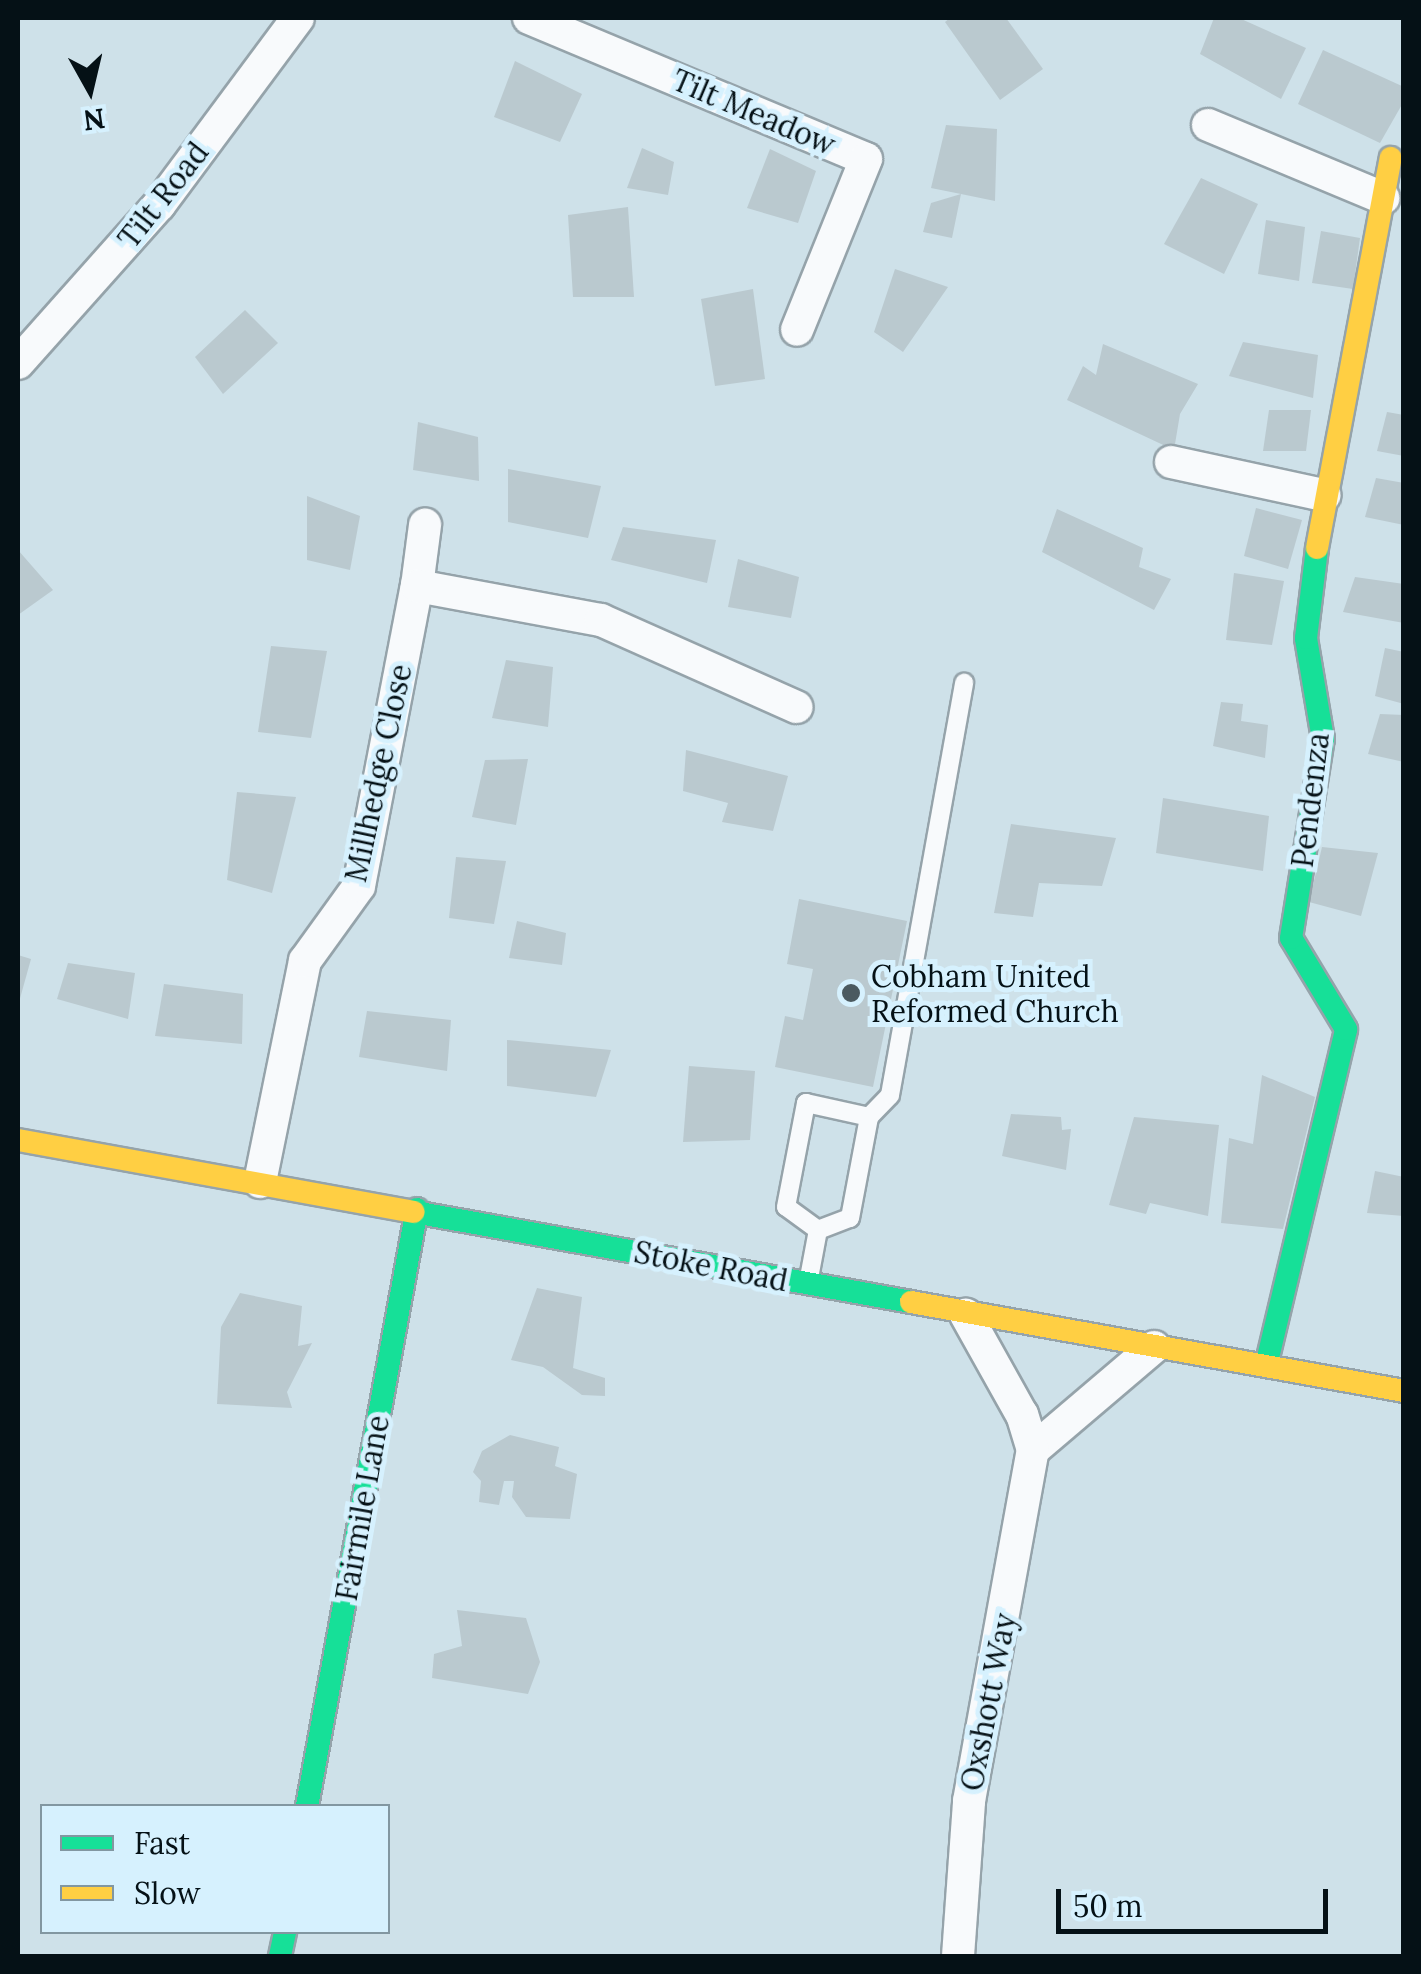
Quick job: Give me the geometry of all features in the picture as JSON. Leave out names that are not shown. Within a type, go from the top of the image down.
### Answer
[{"type":"street","name":"Tilt Road","points":[[20,356],[160,205],[298,18]]},
{"type":"street","name":"Tilt Meadow","points":[[528,18],[866,159],[797,330]]},
{"type":"street","points":[[1208,125],[1383,198]]},
{"type":"street","name":"Pendenza","points":[[1266,1366],[1346,1029],[1292,938],[1323,739],[1306,638],[1324,495],[1391,158]]},
{"type":"street","points":[[1171,462],[1324,495]]},
{"type":"street","name":"Millhedge Close","points":[[260,1182],[305,961],[359,886],[426,525]]},
{"type":"street","points":[[417,586],[602,620],[796,708]]},
{"type":"street","name":"Stoke Road","points":[[18,1140],[417,1210],[966,1315],[1404,1391]]},
{"type":"street","name":"Fairmile Lane","points":[[307,1804],[417,1210]]},
{"type":"street","points":[[966,1315],[1022,1415],[1033,1450],[1154,1347]]},
{"type":"street","name":"Oxshott Way","points":[[958,1956],[969,1801],[1033,1450]]},
{"type":"lane","points":[[818,1230],[850,1218],[869,1116],[890,1095],[964,682]]},
{"type":"lane","points":[[818,1230],[786,1207],[806,1103],[869,1116]]},
{"type":"lane","points":[[808,1284],[818,1230]]},
{"type":"building","points":[[950,18],[1006,18],[1043,69],[1000,100],[945,22]]},
{"type":"building","points":[[1214,18],[1239,18],[1306,48],[1281,99],[1200,54]]},
{"type":"building","points":[[1323,50],[1404,87],[1404,101],[1380,143],[1298,104]]},
{"type":"building","points":[[515,61],[582,94],[560,142],[494,117]]},
{"type":"building","points":[[946,125],[997,129],[995,201],[931,188]]},
{"type":"building","points":[[642,148],[674,162],[668,195],[627,188]]},
{"type":"building","points":[[770,149],[816,171],[798,223],[747,208]]},
{"type":"building","points":[[1201,178],[1258,204],[1224,274],[1164,244]]},
{"type":"building","points":[[961,194],[952,238],[923,232],[931,203]]},
{"type":"building","points":[[628,207],[634,297],[573,297],[568,215]]},
{"type":"building","points":[[1266,220],[1305,227],[1299,281],[1258,274]]},
{"type":"building","points":[[1321,231],[1360,238],[1353,289],[1312,283]]},
{"type":"building","points":[[895,269],[948,287],[903,352],[874,332]]},
{"type":"building","points":[[753,289],[765,379],[715,386],[701,299]]},
{"type":"building","points":[[245,310],[278,343],[223,394],[195,357]]},
{"type":"building","points":[[1243,342],[1318,355],[1313,398],[1229,376]]},
{"type":"building","points":[[1103,344],[1198,384],[1180,414],[1174,450],[1067,400],[1083,366],[1096,375]]},
{"type":"building","points":[[1269,410],[1311,410],[1306,451],[1263,451]]},
{"type":"building","points":[[1387,412],[1404,415],[1404,456],[1377,451]]},
{"type":"building","points":[[418,422],[478,437],[479,481],[413,470]]},
{"type":"building","points":[[508,469],[601,486],[588,538],[508,522]]},
{"type":"building","points":[[1376,478],[1404,483],[1404,525],[1365,517]]},
{"type":"building","points":[[307,496],[360,516],[350,570],[307,560]]},
{"type":"building","points":[[1256,508],[1302,520],[1288,569],[1244,556]]},
{"type":"building","points":[[1057,509],[1143,548],[1139,567],[1171,579],[1154,610],[1042,552]]},
{"type":"building","points":[[623,527],[716,540],[707,583],[611,560]]},
{"type":"building","points":[[18,550],[53,590],[18,615]]},
{"type":"building","points":[[738,559],[799,577],[791,618],[728,607]]},
{"type":"building","points":[[1234,573],[1284,581],[1272,645],[1226,640]]},
{"type":"building","points":[[1355,577],[1404,584],[1404,623],[1343,612]]},
{"type":"building","points":[[271,646],[327,651],[311,738],[258,732]]},
{"type":"building","points":[[1385,648],[1404,652],[1404,704],[1375,696]]},
{"type":"building","points":[[506,660],[553,667],[548,727],[492,718]]},
{"type":"building","points":[[1221,702],[1243,704],[1241,721],[1268,725],[1265,758],[1213,746]]},
{"type":"building","points":[[1380,714],[1404,715],[1404,762],[1368,754]]},
{"type":"building","points":[[686,750],[788,776],[773,831],[722,822],[728,803],[683,791]]},
{"type":"building","points":[[528,759],[516,825],[472,817],[485,760]]},
{"type":"building","points":[[237,792],[296,797],[272,893],[227,880]]},
{"type":"building","points":[[1163,798],[1269,816],[1263,871],[1156,853]]},
{"type":"building","points":[[1011,824],[1116,838],[1102,886],[1039,883],[1033,917],[994,913]]},
{"type":"building","points":[[1322,847],[1378,853],[1361,916],[1309,902]]},
{"type":"building","points":[[456,857],[506,861],[494,924],[449,918]]},
{"type":"building","name":"Cobham United Reformed Church","points":[[799,899],[907,921],[873,1087],[775,1067],[785,1016],[803,1020],[813,969],[787,964]]},
{"type":"building","points":[[517,921],[566,933],[562,965],[509,958]]},
{"type":"building","points":[[18,955],[31,959],[19,1002],[18,1002]]},
{"type":"building","points":[[68,963],[135,973],[128,1019],[57,999]]},
{"type":"building","points":[[164,984],[243,994],[242,1044],[155,1036]]},
{"type":"building","points":[[367,1011],[451,1020],[447,1071],[359,1057]]},
{"type":"building","points":[[507,1040],[611,1050],[596,1097],[507,1086]]},
{"type":"building","points":[[689,1066],[755,1071],[750,1140],[683,1142]]},
{"type":"building","points":[[1262,1075],[1315,1097],[1283,1229],[1221,1223],[1229,1138],[1253,1144]]},
{"type":"building","points":[[1011,1114],[1061,1117],[1062,1130],[1071,1129],[1066,1170],[1002,1156]]},
{"type":"building","points":[[1134,1117],[1219,1125],[1208,1216],[1150,1203],[1146,1214],[1109,1205]]},
{"type":"building","points":[[1375,1171],[1404,1177],[1404,1216],[1367,1213]]},
{"type":"building","points":[[537,1288],[582,1297],[573,1368],[605,1378],[605,1396],[582,1395],[543,1367],[511,1360]]},
{"type":"building","points":[[240,1293],[302,1306],[298,1346],[312,1343],[287,1392],[292,1408],[217,1404],[221,1327]]},
{"type":"building","points":[[510,1435],[559,1447],[555,1466],[577,1474],[570,1519],[526,1517],[512,1497],[514,1481],[504,1481],[499,1505],[479,1502],[481,1481],[473,1472],[482,1451]]},
{"type":"building","points":[[457,1610],[526,1618],[540,1662],[528,1694],[432,1678],[434,1654],[462,1646]]},
{"type":"traffic: fast","points":[[1266,1366],[1346,1029],[1291,938],[1323,739],[1306,638],[1317,548]]},
{"type":"traffic: fast","points":[[307,1804],[417,1209]]},
{"type":"traffic: fast","points":[[414,1212],[911,1302]]},
{"type":"traffic: fast","points":[[280,1956],[285,1934]]},
{"type":"traffic: slow","points":[[1317,548],[1391,158]]},
{"type":"traffic: slow","points":[[18,1140],[414,1212]]},
{"type":"traffic: slow","points":[[911,1302],[1404,1391]]},
{"type":"place","name":"Cobham United Reformed Church","points":[[851,993]]}]
